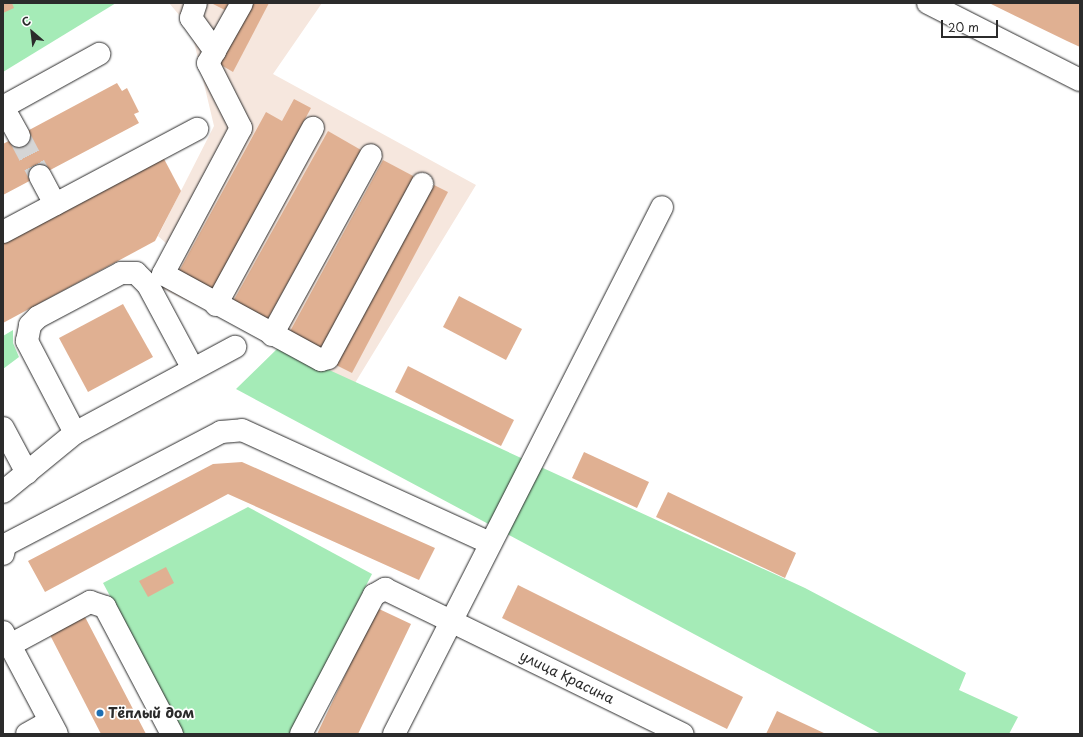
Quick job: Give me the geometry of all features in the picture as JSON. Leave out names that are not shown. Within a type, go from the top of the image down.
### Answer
[{"type":"street","points":[[196,3],[191,18],[215,51]]},
{"type":"street","points":[[242,3],[208,63],[241,128],[163,274],[216,305],[321,360],[328,358],[422,184]]},
{"type":"street","points":[[928,3],[1080,80]]},
{"type":"street","points":[[19,136],[3,107],[99,54]]},
{"type":"street","points":[[216,305],[313,128]]},
{"type":"street","points":[[3,232],[197,129]]},
{"type":"street","points":[[272,335],[371,155]]},
{"type":"street","points":[[40,176],[55,204]]},
{"type":"street","points":[[394,734],[662,206]]},
{"type":"street","points":[[75,433],[27,341],[30,325],[38,317],[121,273],[136,273],[148,285],[193,369]]},
{"type":"street","points":[[3,492],[75,433],[235,347]]},
{"type":"street","points":[[3,428],[27,473]]},
{"type":"street","points":[[3,554],[5,545],[221,432],[242,430],[490,543]]},
{"type":"street","name":"улица Красина","points":[[301,734],[374,595],[385,589],[453,620],[682,734]]},
{"type":"street","points":[[27,734],[53,727],[6,638],[90,602],[105,607],[172,734]]},
{"type":"shaded area","points":[[169,3],[322,3],[273,74],[476,185],[355,383],[159,287],[152,273],[168,245],[158,236],[214,126],[191,29]]},
{"type":"green space","points":[[3,3],[116,3],[3,72]]},
{"type":"green space","points":[[13,330],[13,343],[19,357],[3,369],[3,336]]},
{"type":"green space","points":[[279,347],[805,588],[966,673],[959,690],[1018,717],[1009,734],[881,734],[236,389]]},
{"type":"green space","points":[[248,507],[372,574],[290,734],[184,734],[103,583]]},
{"type":"building","points":[[3,3],[12,3],[14,8],[3,13]]},
{"type":"building","points":[[211,3],[229,3],[225,10]]},
{"type":"building","points":[[249,3],[269,3],[233,72],[216,62]]},
{"type":"building","points":[[989,3],[1080,3],[1080,47],[1067,41]]},
{"type":"building","points":[[117,83],[122,91],[127,88],[139,112],[134,114],[139,123],[3,195],[3,144]]},
{"type":"building","points":[[294,99],[311,108],[210,293],[177,275],[266,112],[282,121]]},
{"type":"building","points":[[328,131],[361,150],[265,324],[231,305]]},
{"type":"building","points":[[163,157],[181,191],[155,241],[3,323],[3,242]]},
{"type":"building","points":[[383,160],[415,177],[320,352],[288,335]]},
{"type":"building","points":[[434,185],[448,192],[352,373],[336,365]]},
{"type":"building","points":[[459,296],[522,329],[506,360],[443,327]]},
{"type":"building","points":[[123,304],[153,357],[88,392],[59,338]]},
{"type":"building","points":[[408,366],[514,420],[501,446],[395,392]]},
{"type":"building","points":[[584,452],[649,482],[637,508],[572,478]]},
{"type":"building","points":[[242,462],[435,548],[419,580],[228,494],[45,592],[28,561],[213,464]]},
{"type":"building","points":[[668,492],[796,553],[785,578],[656,517]]},
{"type":"building","points":[[166,567],[174,583],[148,597],[139,581]]},
{"type":"building","points":[[518,585],[743,697],[727,729],[502,618]]},
{"type":"building","points":[[377,608],[411,624],[358,734],[317,734]]},
{"type":"building","points":[[85,617],[146,734],[101,734],[50,635]]},
{"type":"building","points":[[777,711],[826,734],[766,734]]},
{"type":"tunnel","points":[[19,136],[40,176]]},
{"type":"place","name":"Тёплый дом","points":[[100,713]]}]
